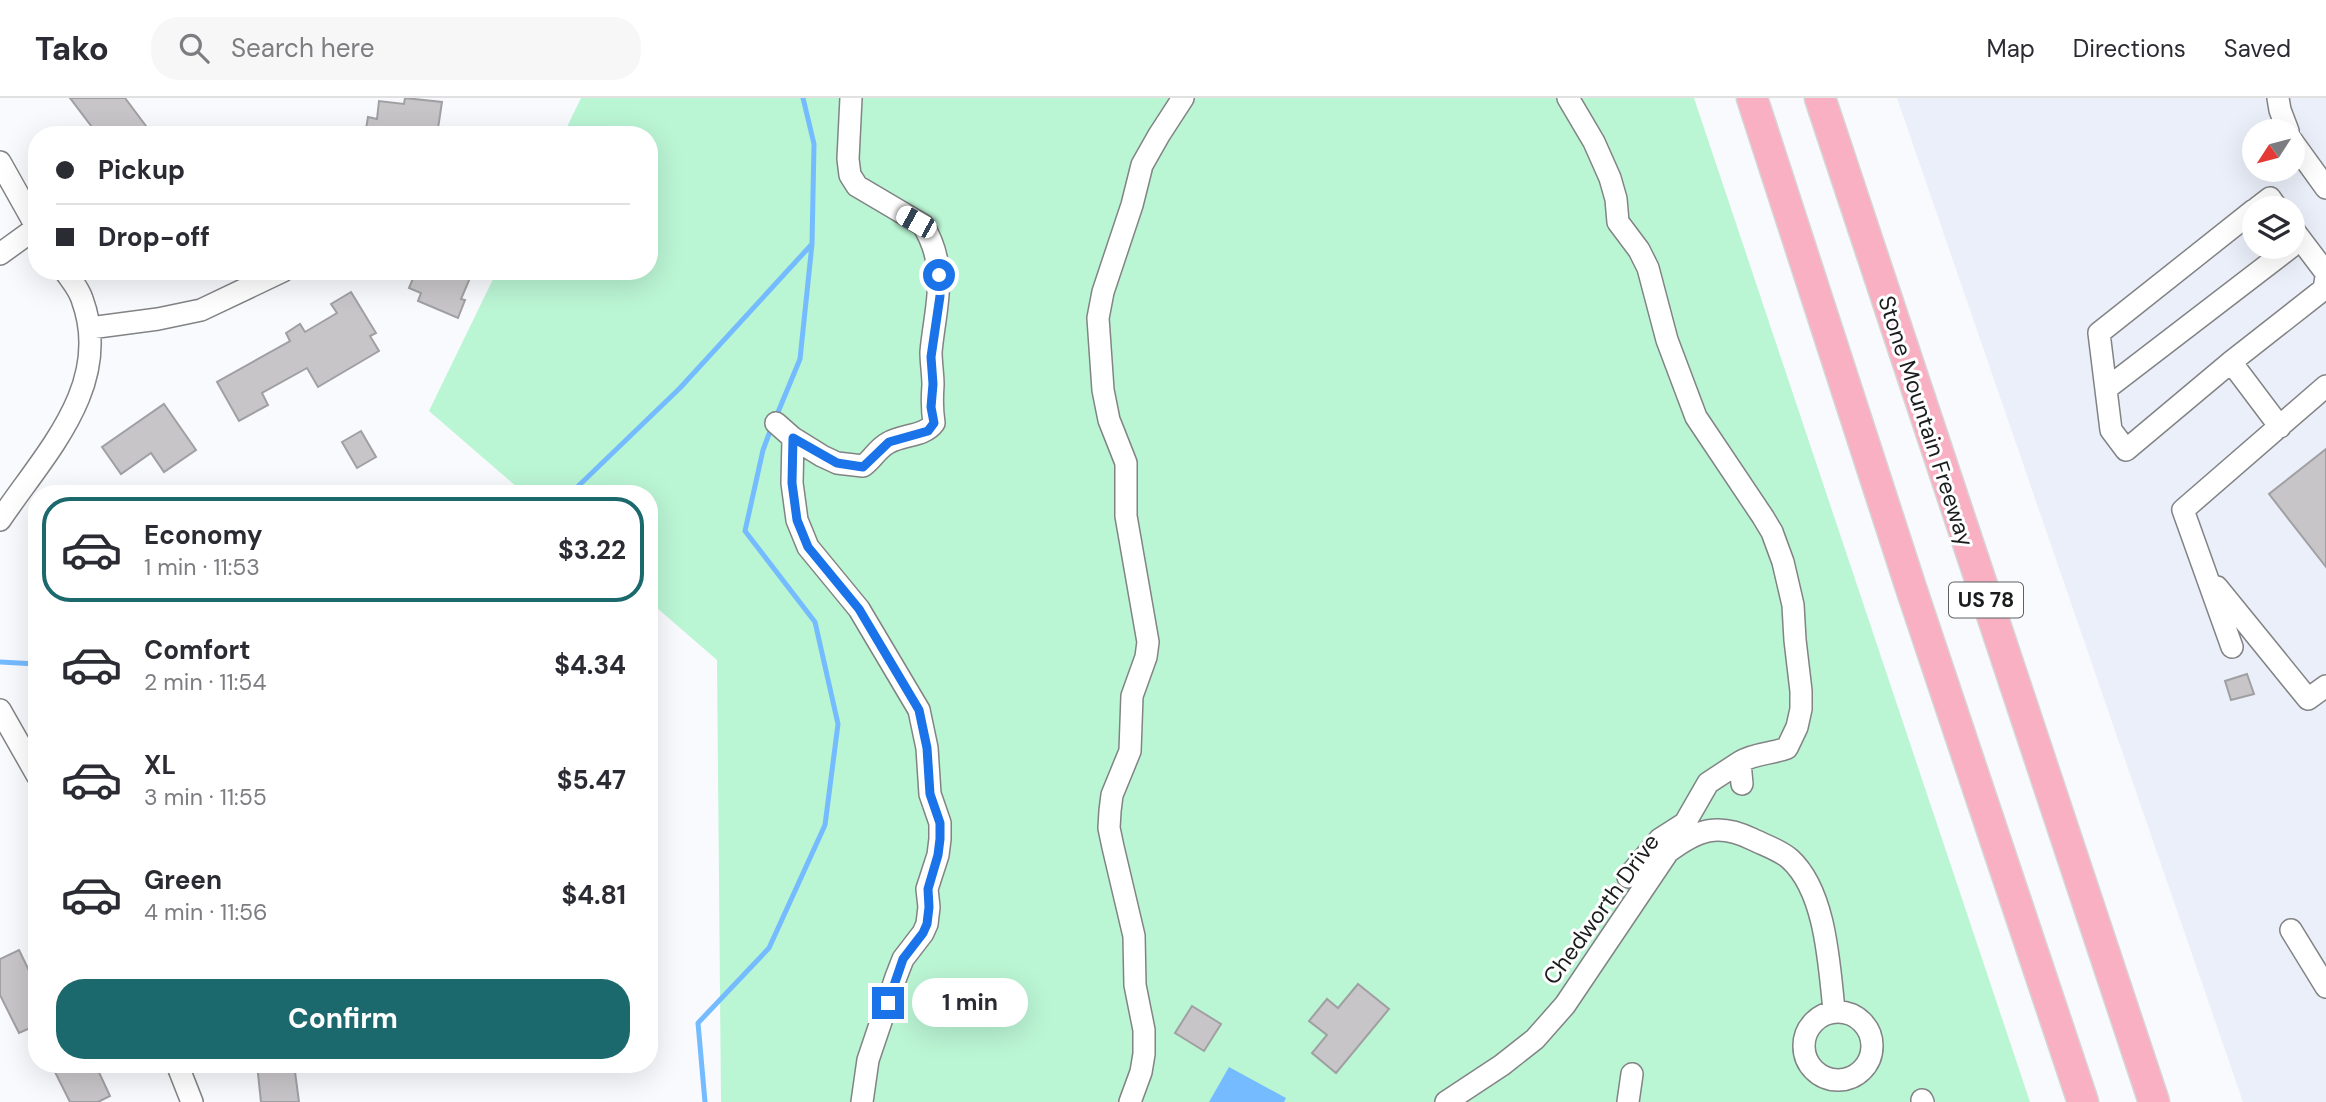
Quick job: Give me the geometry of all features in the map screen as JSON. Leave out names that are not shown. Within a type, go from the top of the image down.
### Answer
[{"type":"highway","name":"US 78","points":[[1752,98],[2082,1102]]},
{"type":"highway","name":"Stone Mountain Freeway","points":[[1820,98],[2154,1102]]},
{"type":"street","points":[[776,423],[793,438],[837,463],[863,467],[889,442],[928,431],[934,423],[931,407],[931,357],[940,296],[936,260],[929,235],[923,225],[857,186],[850,175],[848,140],[851,98]]},
{"type":"street","points":[[1130,1102],[1141,1072],[1144,1030],[1135,985],[1135,936],[1113,847],[1110,811],[1112,795],[1130,751],[1132,696],[1149,642],[1126,516],[1126,463],[1110,420],[1103,390],[1098,318],[1142,165],[1183,98]]},
{"type":"street","points":[[1568,98],[1594,142],[1610,178],[1616,199],[1618,222],[1639,250],[1648,268],[1667,340],[1696,417],[1753,499],[1772,533],[1791,589],[1801,691],[1797,727],[1787,748],[1748,757],[1708,783],[1685,823],[1660,839],[1628,877]]},
{"type":"street","points":[[2278,98],[2283,119]]},
{"type":"street","points":[[2305,159],[2326,188]]},
{"type":"street","points":[[0,162],[28,212]]},
{"type":"street","points":[[2242,219],[2099,333],[2111,430],[2126,450],[2324,289],[2326,275],[2305,252]]},
{"type":"street","points":[[0,254],[28,234]]},
{"type":"street","points":[[2106,389],[2270,259]]},
{"type":"street","points":[[0,520],[66,424],[81,396],[89,367],[90,328],[82,296],[71,280]]},
{"type":"street","points":[[90,328],[201,310],[264,280]]},
{"type":"street","points":[[2231,362],[2280,426]]},
{"type":"street","points":[[2232,647],[2183,510],[2326,386]]},
{"type":"street","points":[[793,438],[792,483],[797,520],[808,547],[859,609],[919,710],[927,748],[930,794],[940,823],[938,855],[928,889],[927,924],[903,959],[896,977],[868,1060],[862,1102]]},
{"type":"street","points":[[2206,575],[2308,699],[2326,686]]},
{"type":"street","points":[[0,710],[28,759]]},
{"type":"street","points":[[1740,762],[1742,784]]},
{"type":"street","name":"Chedworth Drive","points":[[1446,1102],[1502,1065],[1535,1039],[1565,1005],[1668,852],[1685,839],[1717,828],[1747,837],[1788,857],[1804,874],[1818,907],[1829,964],[1834,1010]]},
{"type":"street","points":[[2291,930],[2326,987]]},
{"type":"street","points":[[181,1073],[192,1102]]},
{"type":"street","points":[[1628,1102],[1632,1074]]},
{"type":"shaded area","points":[[1897,98],[2326,98],[2326,1102],[2243,1102]]},
{"type":"green space","points":[[581,98],[1694,98],[2030,1102],[721,1102],[717,660],[658,609],[658,485],[515,485],[429,411],[493,280],[658,280],[658,126],[567,126]]},
{"type":"water","points":[[1229,1067],[1286,1098],[1284,1102],[1209,1102]]},
{"type":"building","points":[[70,98],[125,98],[146,126],[91,126]]},
{"type":"building","points":[[405,98],[442,102],[438,126],[366,126],[368,117],[377,119],[379,101],[404,104]]},
{"type":"building","points":[[412,280],[469,280],[461,299],[465,300],[458,318],[418,301],[421,293],[409,288]]},
{"type":"building","points":[[351,292],[376,333],[370,336],[379,351],[318,387],[307,368],[262,393],[268,405],[239,421],[217,382],[290,341],[286,333],[300,324],[305,332],[337,313],[331,304]]},
{"type":"building","points":[[164,404],[196,450],[164,472],[151,453],[121,474],[102,447]]},
{"type":"building","points":[[361,431],[376,457],[357,468],[342,442]]},
{"type":"building","points":[[2326,449],[2326,567],[2269,494]]},
{"type":"building","points":[[2247,674],[2254,694],[2231,700],[2225,681]]},
{"type":"building","points":[[19,950],[28,968],[28,1029],[19,1033],[0,995],[0,959]]},
{"type":"building","points":[[1358,984],[1389,1009],[1336,1073],[1312,1053],[1327,1035],[1309,1021],[1327,999],[1338,1008]]},
{"type":"building","points":[[1192,1006],[1221,1024],[1204,1051],[1175,1033]]},
{"type":"building","points":[[56,1073],[99,1073],[110,1096],[98,1102],[70,1102]]},
{"type":"building","points":[[258,1073],[295,1073],[299,1102],[261,1102]]},
{"type":"waterway","points":[[776,417],[800,359],[812,244],[814,144],[803,98]]},
{"type":"waterway","points":[[579,485],[680,388],[812,244]]},
{"type":"waterway","points":[[705,1102],[698,1023],[769,948],[825,825],[838,724],[815,622],[745,531],[763,450],[772,426]]},
{"type":"waterway","points":[[0,662],[28,664]]},
{"type":"route","points":[[888,1003],[903,959],[927,924],[928,889],[938,855],[940,823],[927,780],[927,748],[919,710],[859,609],[808,547],[797,520],[793,498],[792,448],[793,438],[837,463],[863,467],[889,442],[928,431],[934,423],[931,407],[931,357],[940,296],[939,275]]}]
